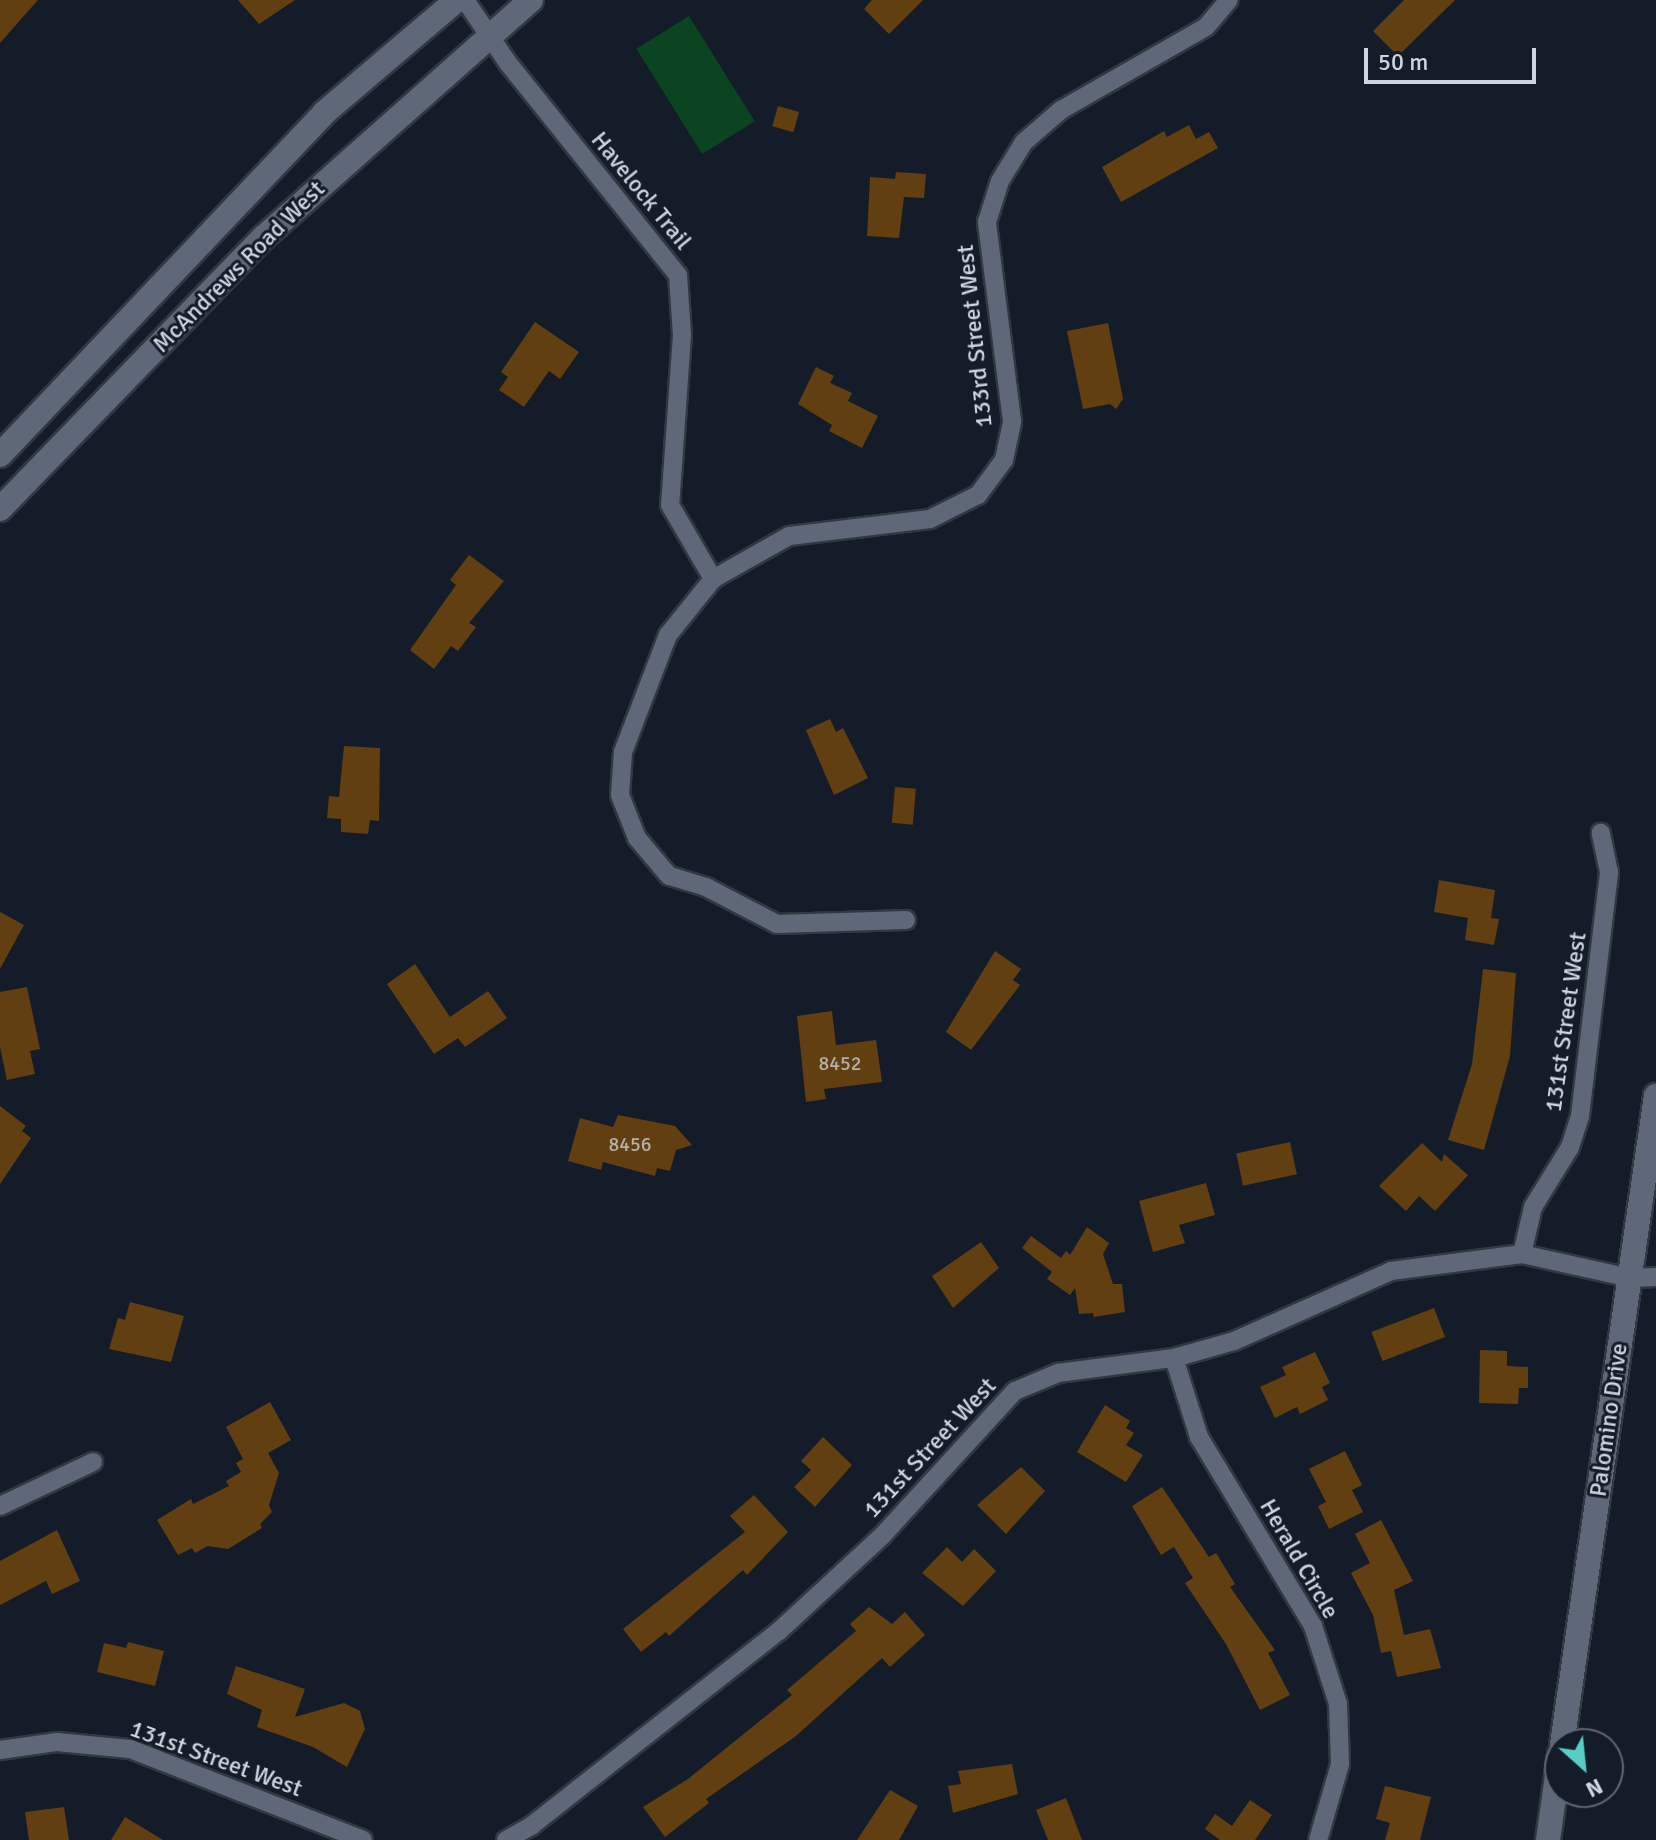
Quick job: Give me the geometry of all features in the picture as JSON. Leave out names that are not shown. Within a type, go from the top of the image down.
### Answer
[{"type":"main road","name":"McAndrews Road West","points":[[0,455],[324,113],[457,0]]},
{"type":"main road","name":"McAndrews Road West","points":[[0,509],[264,237],[531,0]]},
{"type":"main road","name":"Palomino Drive","points":[[1564,1728],[1656,1096]]},
{"type":"main road","points":[[1548,1840],[1553,1808]]},
{"type":"street","name":"Havelock Trail","points":[[465,0],[488,35],[678,275],[682,335],[670,505],[713,579]]},
{"type":"street","name":"133rd Street West","points":[[713,579],[789,536],[930,519],[978,495],[1004,460],[1012,421],[987,222],[1000,181],[1024,142],[1061,110],[1206,27],[1229,0]]},
{"type":"street","points":[[713,579],[668,635],[623,752],[620,795],[637,838],[669,876],[706,887],[777,924],[906,920]]},
{"type":"street","name":"131st Street West","points":[[1522,1254],[1533,1207],[1570,1147],[1580,1116],[1609,872],[1601,833]]},
{"type":"street","name":"131st Street West","points":[[506,1840],[531,1826],[779,1631],[881,1537],[1015,1391],[1058,1373],[1174,1358],[1234,1341],[1391,1271],[1522,1254],[1630,1278],[1656,1277]]},
{"type":"street","name":"Herald Circle","points":[[1174,1358],[1199,1437],[1313,1626],[1338,1704],[1340,1764],[1329,1819],[1318,1840]]},
{"type":"street","points":[[0,1506],[93,1462]]},
{"type":"street","name":"131st Street West","points":[[0,1750],[57,1742],[130,1749],[363,1840]]},
{"type":"green space","points":[[689,16],[755,121],[702,154],[636,49]]},
{"type":"building","points":[[0,0],[38,0],[0,43]]},
{"type":"building","points":[[238,0],[295,0],[259,24]]},
{"type":"building","points":[[872,0],[923,0],[889,34],[864,9]]},
{"type":"building","points":[[1404,0],[1455,0],[1398,56],[1373,31]]},
{"type":"building","points":[[778,106],[799,112],[793,132],[772,126]]},
{"type":"building","points":[[1189,125],[1196,139],[1209,132],[1218,148],[1121,202],[1102,167],[1164,131],[1167,137]]},
{"type":"building","points":[[896,172],[926,174],[924,198],[904,197],[899,238],[867,236],[870,177],[895,179]]},
{"type":"building","points":[[535,322],[579,352],[560,379],[549,371],[524,407],[499,390],[508,377],[501,372]]},
{"type":"building","points":[[1108,323],[1123,399],[1116,409],[1110,404],[1083,409],[1067,331]]},
{"type":"building","points":[[816,367],[834,376],[830,383],[852,393],[848,401],[878,416],[862,448],[829,431],[832,425],[798,404]]},
{"type":"building","points":[[469,555],[504,581],[469,623],[476,627],[458,651],[451,646],[434,669],[410,650],[456,585],[450,580]]},
{"type":"building","points":[[830,719],[836,732],[843,728],[868,778],[834,795],[806,730]]},
{"type":"building","points":[[344,746],[380,748],[379,821],[370,820],[368,834],[341,832],[341,819],[327,818],[329,796],[339,797]]},
{"type":"building","points":[[895,787],[916,789],[913,825],[892,823]]},
{"type":"building","points":[[1439,880],[1495,890],[1491,918],[1499,919],[1494,945],[1465,940],[1468,918],[1434,912]]},
{"type":"building","points":[[0,912],[24,925],[0,969]]},
{"type":"building","points":[[995,951],[1021,969],[1013,980],[1020,985],[971,1050],[946,1032]]},
{"type":"building","points":[[415,964],[450,1017],[488,991],[507,1018],[465,1047],[458,1038],[434,1054],[387,984]]},
{"type":"building","points":[[1483,969],[1516,973],[1510,1056],[1484,1150],[1448,1140],[1472,1064]]},
{"type":"building","points":[[27,987],[40,1049],[30,1051],[35,1074],[7,1080],[0,1047],[0,992]]},
{"type":"building","points":[[832,1011],[836,1045],[876,1040],[882,1082],[824,1089],[826,1099],[806,1102],[797,1016]]},
{"type":"building","points":[[0,1106],[26,1126],[22,1131],[31,1138],[0,1184]]},
{"type":"building","points":[[618,1115],[675,1126],[692,1145],[676,1150],[670,1171],[657,1168],[655,1176],[603,1162],[601,1170],[568,1161],[580,1118],[613,1127]]},
{"type":"building","points":[[1290,1142],[1297,1174],[1243,1186],[1236,1153]]},
{"type":"building","points":[[1422,1143],[1442,1162],[1444,1154],[1468,1175],[1435,1211],[1419,1196],[1406,1211],[1379,1186]]},
{"type":"building","points":[[1206,1183],[1215,1215],[1179,1225],[1185,1243],[1153,1252],[1139,1201]]},
{"type":"building","points":[[1087,1227],[1109,1243],[1103,1254],[1113,1284],[1122,1284],[1125,1312],[1094,1317],[1093,1313],[1079,1314],[1075,1288],[1070,1295],[1047,1279],[1052,1272],[1022,1248],[1031,1236],[1061,1258],[1066,1251],[1070,1255]]},
{"type":"building","points":[[981,1242],[999,1268],[953,1308],[932,1276]]},
{"type":"building","points":[[130,1302],[184,1316],[171,1362],[109,1349],[118,1318],[125,1320]]},
{"type":"building","points":[[1434,1308],[1445,1337],[1383,1361],[1371,1332]]},
{"type":"building","points":[[1480,1350],[1507,1351],[1507,1366],[1528,1367],[1528,1388],[1519,1388],[1518,1404],[1479,1403]]},
{"type":"building","points":[[1315,1352],[1330,1383],[1322,1387],[1328,1400],[1300,1414],[1297,1407],[1275,1418],[1260,1387],[1286,1375],[1282,1367]]},
{"type":"building","points":[[270,1402],[291,1440],[268,1453],[279,1473],[269,1505],[272,1512],[260,1524],[262,1528],[228,1549],[208,1546],[195,1553],[192,1548],[178,1555],[157,1520],[191,1499],[193,1504],[229,1486],[226,1481],[241,1472],[236,1463],[243,1459],[226,1427]]},
{"type":"building","points":[[1105,1405],[1130,1421],[1126,1428],[1134,1433],[1126,1445],[1143,1455],[1126,1482],[1077,1452]]},
{"type":"building","points":[[823,1437],[852,1465],[815,1507],[794,1487],[811,1470],[801,1461]]},
{"type":"building","points":[[1345,1451],[1362,1485],[1352,1490],[1363,1512],[1329,1529],[1318,1506],[1326,1502],[1309,1469]]},
{"type":"building","points":[[1021,1467],[1045,1491],[1006,1534],[977,1505]]},
{"type":"building","points":[[1162,1487],[1209,1557],[1216,1553],[1235,1584],[1230,1587],[1275,1650],[1268,1653],[1290,1695],[1260,1710],[1226,1644],[1185,1583],[1193,1578],[1174,1547],[1161,1555],[1132,1506]]},
{"type":"building","points":[[754,1495],[788,1532],[747,1575],[743,1570],[669,1636],[666,1632],[641,1652],[623,1629],[745,1532],[730,1516]]},
{"type":"building","points":[[1381,1520],[1413,1581],[1394,1590],[1404,1635],[1430,1629],[1441,1668],[1397,1677],[1391,1651],[1381,1653],[1373,1615],[1351,1573],[1370,1563],[1355,1534]]},
{"type":"building","points":[[57,1530],[80,1581],[52,1594],[46,1581],[0,1605],[0,1561]]},
{"type":"building","points":[[947,1547],[962,1562],[974,1549],[996,1571],[963,1606],[922,1573]]},
{"type":"building","points":[[869,1607],[892,1624],[905,1612],[925,1635],[890,1667],[882,1658],[796,1736],[706,1799],[709,1803],[665,1837],[643,1807],[688,1779],[792,1695],[787,1690],[856,1631],[850,1624]]},
{"type":"building","points":[[128,1642],[164,1651],[155,1686],[97,1672],[104,1643],[126,1648]]},
{"type":"building","points":[[236,1666],[305,1689],[295,1717],[344,1703],[360,1711],[365,1729],[347,1767],[313,1747],[257,1727],[262,1710],[227,1694]]},
{"type":"building","points":[[1012,1764],[1018,1794],[953,1813],[948,1786],[961,1784],[958,1771]]},
{"type":"building","points":[[1385,1786],[1431,1797],[1420,1840],[1385,1840],[1390,1823],[1376,1819]]},
{"type":"building","points":[[890,1790],[918,1806],[899,1840],[857,1840]]},
{"type":"building","points":[[1066,1798],[1082,1840],[1048,1840],[1036,1810]]},
{"type":"building","points":[[1250,1800],[1272,1815],[1255,1840],[1220,1840],[1205,1829],[1215,1814],[1232,1826]]},
{"type":"building","points":[[64,1807],[69,1840],[29,1840],[25,1812]]},
{"type":"building","points":[[125,1817],[163,1840],[111,1840]]}]
